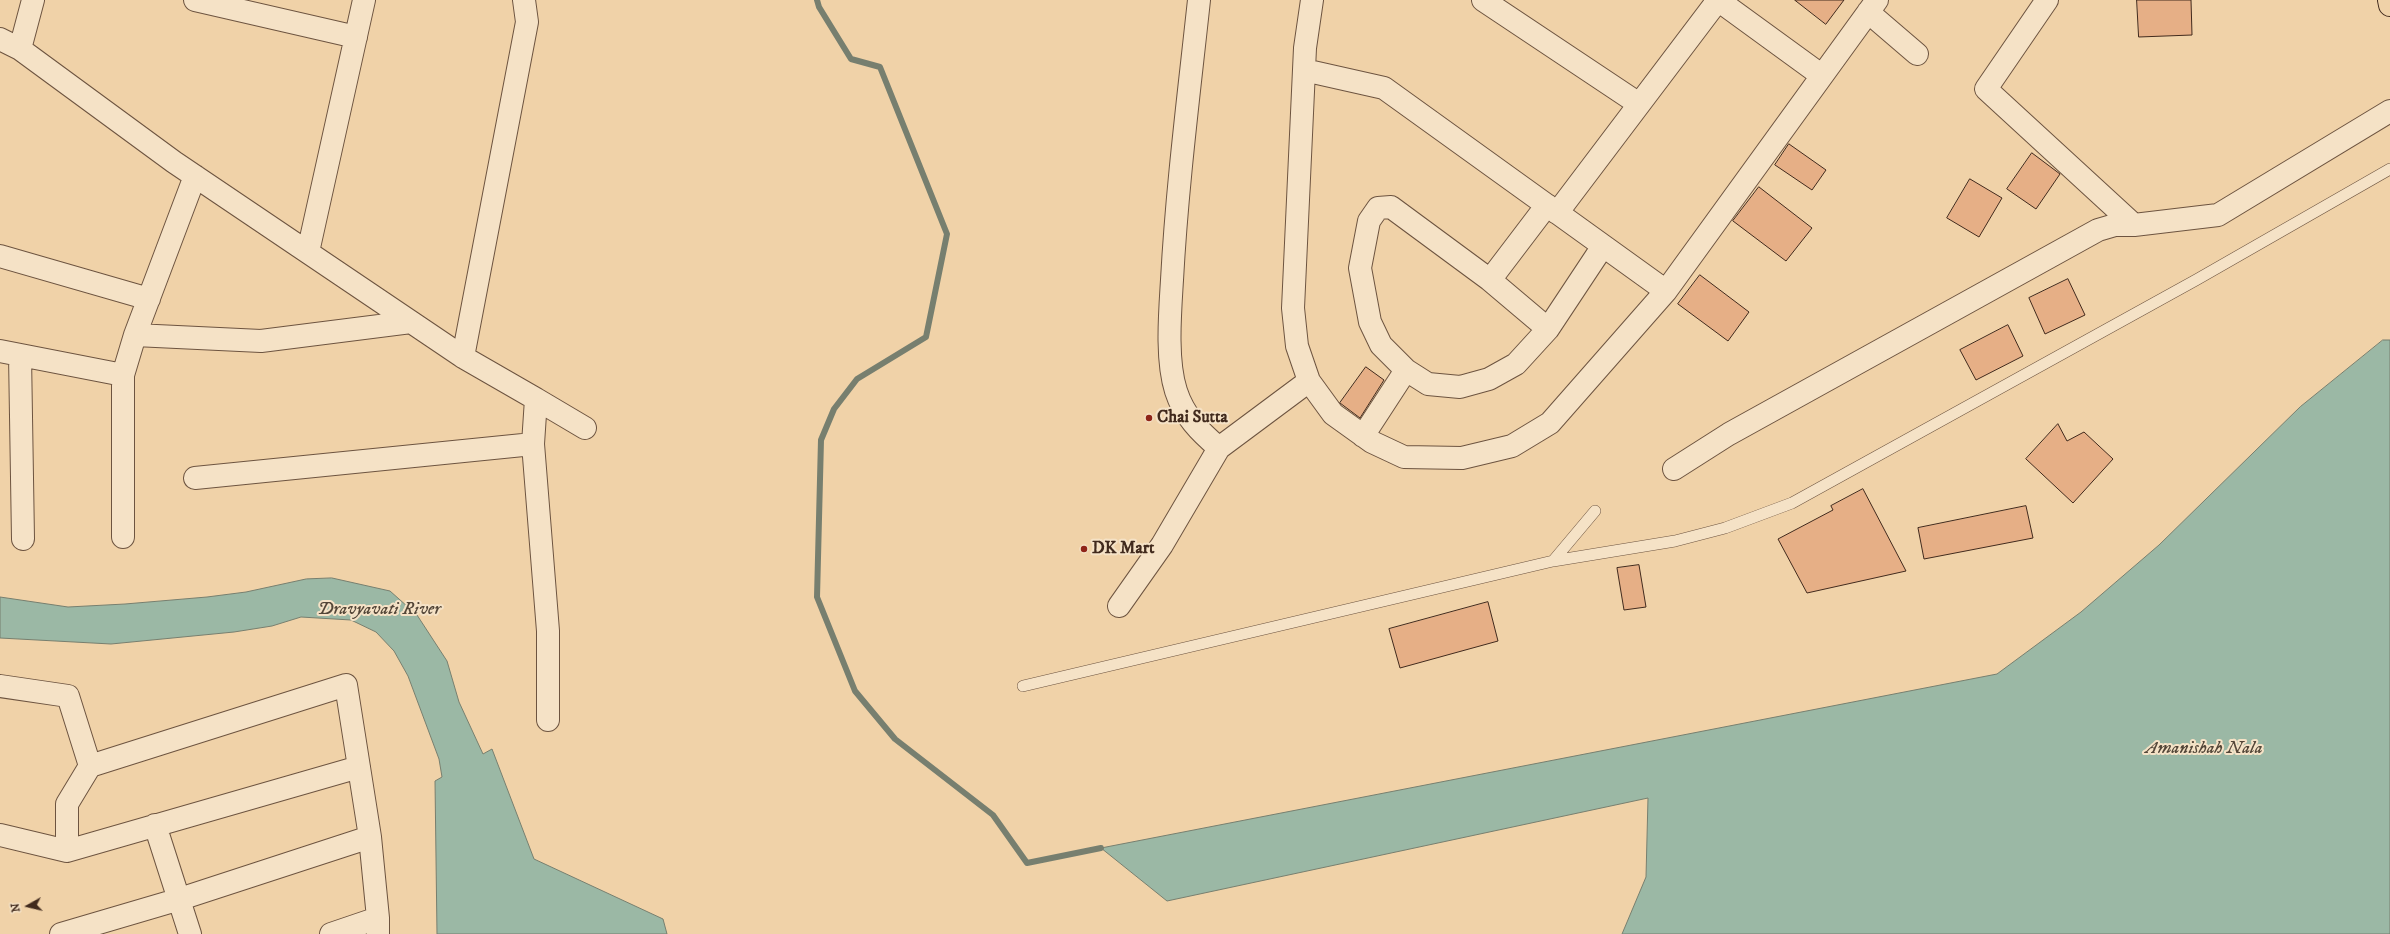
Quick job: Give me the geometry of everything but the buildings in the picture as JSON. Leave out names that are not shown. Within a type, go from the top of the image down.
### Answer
[{"type":"main road","points":[[2389,0],[2390,5]]},
{"type":"street","points":[[20,49],[33,0]]},
{"type":"street","points":[[195,0],[356,37]]},
{"type":"street","points":[[308,252],[364,0]]},
{"type":"street","points":[[463,357],[527,22],[524,0]]},
{"type":"street","points":[[1199,0],[1173,253],[1168,337],[1175,391],[1185,413],[1198,429],[1219,448]]},
{"type":"street","points":[[1312,0],[1304,70],[1293,308],[1297,346],[1309,382],[1333,414],[1363,436],[1404,457],[1462,458],[1512,446],[1550,423],[1666,291],[1872,6],[1917,54]]},
{"type":"street","points":[[1483,0],[1639,104]]},
{"type":"street","points":[[1490,280],[1552,209],[1639,104],[1718,0],[1821,75]]},
{"type":"street","points":[[2047,0],[1986,89],[2134,225]]},
{"type":"street","points":[[0,39],[20,49],[195,176],[463,357],[585,428]]},
{"type":"street","points":[[1304,70],[1384,88],[1666,291]]},
{"type":"street","points":[[1674,469],[1736,430],[2098,230],[2115,225],[2134,225],[2218,215],[2390,111]]},
{"type":"street","points":[[123,536],[124,375],[135,335],[195,176]]},
{"type":"street","points":[[1548,329],[1490,280],[1391,207],[1378,208],[1369,221],[1360,268],[1370,322],[1381,345],[1406,370],[1428,384],[1460,387],[1489,379],[1516,364],[1548,329],[1603,246]]},
{"type":"street","points":[[0,256],[149,299]]},
{"type":"street","points":[[135,335],[262,341],[411,322]]},
{"type":"street","points":[[23,539],[10,353],[124,375]]},
{"type":"street","points":[[1363,436],[1406,370]]},
{"type":"street","points":[[1119,606],[1162,545],[1219,448],[1309,382]]},
{"type":"street","points":[[536,399],[533,444],[548,631],[548,720]]},
{"type":"street","points":[[194,478],[533,444]]},
{"type":"street","points":[[67,851],[67,804],[90,766],[346,685],[370,837],[378,926],[330,934]]},
{"type":"street","points":[[0,686],[68,696],[90,766]]},
{"type":"street","points":[[0,835],[67,851],[96,845],[155,825],[359,767]]},
{"type":"street","points":[[155,825],[190,934]]},
{"type":"street","points":[[61,934],[180,899],[370,837]]},
{"type":"lane","points":[[1023,686],[1553,561],[1675,541],[1725,528],[1792,503],[2196,280],[2390,170]]},
{"type":"lane","points":[[1553,561],[1595,511]]},
{"type":"water","name":"Amanishah Nala","points":[[2383,340],[2390,340],[2390,934],[1622,934],[1646,877],[1648,798],[1167,901],[1101,848],[1997,674],[2081,612],[2159,545],[2300,407]]},
{"type":"water","name":"Dravyavati River","points":[[332,578],[390,591],[417,615],[447,661],[459,702],[483,754],[492,749],[534,859],[663,919],[667,934],[437,934],[435,781],[442,777],[439,759],[408,676],[394,651],[376,632],[351,620],[301,617],[272,626],[234,632],[111,644],[0,638],[0,597],[68,607],[125,604],[207,597],[246,592],[306,579]]},
{"type":"waterway","points":[[817,0],[819,7],[851,59],[880,67],[947,234],[926,337],[857,379],[834,409],[821,440],[817,597],[855,691],[895,739],[993,815],[1027,863],[1101,848]]},
{"type":"place","name":"Chai Sutta","points":[[1149,418]]},
{"type":"place","name":"DK Mart","points":[[1084,549]]}]
